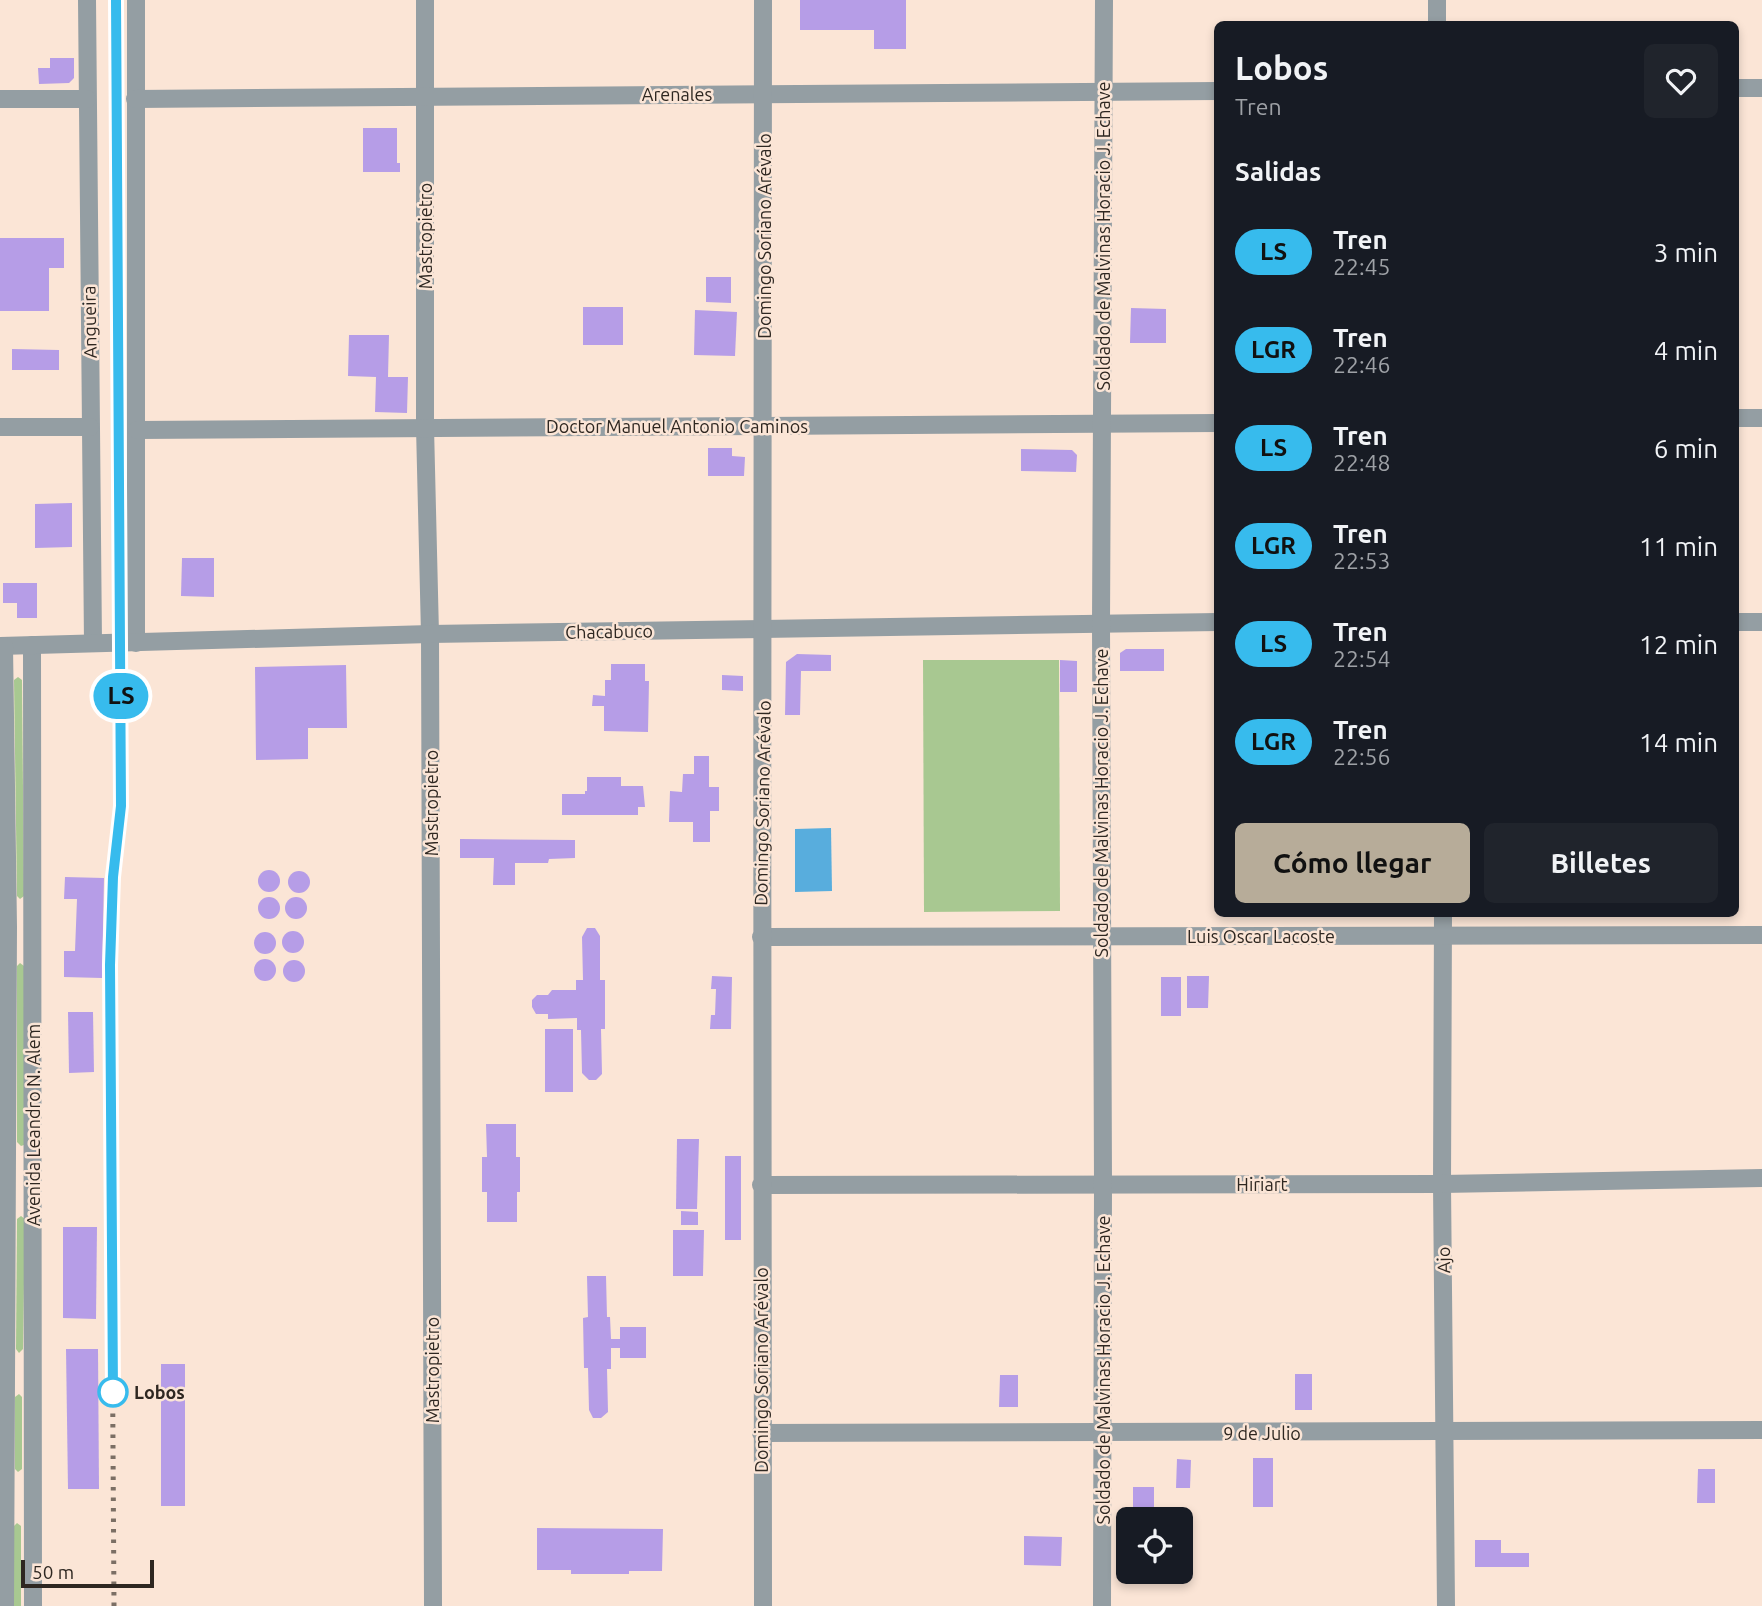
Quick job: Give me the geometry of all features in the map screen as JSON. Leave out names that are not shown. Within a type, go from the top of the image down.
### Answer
[{"type":"street","name":"Angueira","points":[[87,0],[93,643]]},
{"type":"street","points":[[136,0],[136,643]]},
{"type":"street","name":"Mastropietro","points":[[425,0],[425,427],[430,634],[433,1606]]},
{"type":"street","name":"Domingo Soriano Arévalo","points":[[762,0],[765,426],[761,936],[762,1606]]},
{"type":"street","name":"Soldado de Malvinas Horacio J. Echave","points":[[1102,1606],[1101,425],[1104,0]]},
{"type":"street","points":[[1437,0],[1437,21]]},
{"type":"street","points":[[1739,88],[1762,88]]},
{"type":"street","name":"Arenales","points":[[135,99],[1214,91]]},
{"type":"street","points":[[0,99],[87,99]]},
{"type":"street","points":[[1739,418],[1762,418]]},
{"type":"street","name":"Doctor Manuel Antonio Caminos","points":[[136,430],[1214,423]]},
{"type":"street","points":[[0,428],[90,427]]},
{"type":"street","name":"Chacabuco","points":[[2,646],[430,634],[1214,622]]},
{"type":"street","points":[[1739,622],[1762,622]]},
{"type":"street","name":"Avenida Leandro N. Alem","points":[[32,645],[33,1606]]},
{"type":"street","name":"Avenida Leandro N. Alem","points":[[2,646],[5,1606]]},
{"type":"street","name":"Ajo","points":[[1443,917],[1442,1184],[1446,1606]]},
{"type":"street","points":[[4,927],[33,927]]},
{"type":"street","name":"Luis Oscar Lacoste","points":[[761,936],[1762,935]]},
{"type":"street","name":"Hiriart","points":[[761,1185],[1442,1184],[1762,1178]]},
{"type":"street","points":[[4,1180],[33,1181]]},
{"type":"street","points":[[6,1369],[33,1369]]},
{"type":"street","name":"9 de Julio","points":[[761,1433],[1762,1430]]},
{"type":"street","points":[[5,1499],[33,1499]]},
{"type":"green space","points":[[923,660],[1059,660],[1060,911],[924,912]]},
{"type":"green space","points":[[18,677],[22,680],[24,896],[20,899],[17,896],[14,680]]},
{"type":"green space","points":[[20,963],[24,966],[24,1145],[21,1146],[17,1142],[17,966]]},
{"type":"green space","points":[[21,1216],[25,1219],[23,1349],[19,1353],[16,1349],[17,1219]]},
{"type":"green space","points":[[19,1394],[22,1397],[22,1469],[18,1472],[15,1469],[15,1397]]},
{"type":"green space","points":[[17,1523],[21,1526],[21,1606],[13,1606],[13,1527]]},
{"type":"water","points":[[831,828],[832,891],[795,892],[795,829]]},
{"type":"building","points":[[800,0],[906,0],[906,49],[874,49],[874,30],[800,30]]},
{"type":"building","points":[[50,58],[74,58],[74,78],[69,83],[39,84],[38,68],[50,68]]},
{"type":"building","points":[[363,128],[397,128],[397,163],[400,163],[400,172],[363,172]]},
{"type":"building","points":[[0,238],[64,238],[64,268],[49,268],[49,311],[0,311]]},
{"type":"building","points":[[706,277],[731,277],[731,303],[706,302]]},
{"type":"building","points":[[583,307],[623,307],[623,345],[583,345]]},
{"type":"building","points":[[1131,308],[1166,309],[1166,343],[1130,343]]},
{"type":"building","points":[[695,310],[737,312],[735,356],[694,355]]},
{"type":"building","points":[[349,335],[389,335],[388,377],[408,377],[407,413],[375,412],[376,377],[348,376]]},
{"type":"building","points":[[12,349],[59,350],[59,370],[12,370]]},
{"type":"building","points":[[708,448],[732,448],[732,456],[745,457],[744,476],[708,476]]},
{"type":"building","points":[[1021,449],[1072,450],[1077,455],[1076,472],[1021,471]]},
{"type":"building","points":[[72,503],[72,547],[35,548],[35,504]]},
{"type":"building","points":[[182,558],[214,558],[214,597],[181,596]]},
{"type":"building","points":[[3,583],[37,583],[37,618],[17,618],[17,603],[3,603]]},
{"type":"building","points":[[1126,649],[1164,649],[1164,671],[1120,671],[1120,653]]},
{"type":"building","points":[[797,654],[831,655],[831,671],[801,671],[800,715],[785,715],[786,662]]},
{"type":"building","points":[[1060,660],[1077,661],[1077,692],[1060,692]]},
{"type":"building","points":[[611,664],[645,664],[645,681],[649,681],[648,732],[604,731],[604,706],[592,706],[593,695],[605,696],[605,680],[611,680]]},
{"type":"building","points":[[346,665],[347,728],[308,728],[308,759],[256,760],[255,667]]},
{"type":"building","points":[[722,675],[743,676],[743,691],[722,690]]},
{"type":"building","points":[[694,756],[709,756],[709,787],[719,787],[719,811],[710,811],[710,842],[693,842],[693,822],[669,822],[670,791],[682,792],[683,774],[694,774]]},
{"type":"building","points":[[587,777],[621,777],[621,786],[643,786],[645,807],[638,807],[638,815],[562,815],[562,794],[585,794]]},
{"type":"building","points":[[460,839],[575,840],[575,858],[549,859],[548,863],[515,863],[515,885],[493,885],[494,858],[460,858]]},
{"type":"building","points":[[269,870],[277,873],[280,881],[277,889],[269,892],[261,889],[258,881],[261,873]]},
{"type":"building","points":[[299,871],[307,874],[310,882],[307,890],[299,893],[291,890],[288,882],[291,874]]},
{"type":"building","points":[[65,877],[104,878],[102,978],[64,977],[64,951],[75,951],[77,899],[64,899]]},
{"type":"building","points":[[269,897],[277,900],[280,908],[277,916],[269,919],[261,916],[258,908],[261,900]]},
{"type":"building","points":[[296,897],[304,900],[307,908],[304,916],[296,919],[288,916],[285,908],[288,900]]},
{"type":"building","points":[[587,928],[595,928],[600,936],[600,980],[605,980],[605,1029],[601,1029],[602,1074],[596,1080],[589,1080],[582,1073],[581,1030],[577,1030],[577,1018],[548,1019],[548,1014],[536,1014],[532,1007],[532,1000],[537,995],[548,995],[552,990],[576,990],[576,980],[583,980],[582,937]]},
{"type":"building","points":[[293,931],[301,934],[304,942],[301,950],[293,953],[285,950],[282,942],[285,934]]},
{"type":"building","points":[[265,932],[273,935],[276,943],[273,951],[265,954],[257,951],[254,943],[257,935]]},
{"type":"building","points":[[265,959],[273,962],[276,970],[273,978],[265,981],[257,978],[254,970],[257,962]]},
{"type":"building","points":[[294,960],[302,963],[305,971],[302,979],[294,982],[286,979],[283,971],[286,963]]},
{"type":"building","points":[[712,976],[732,977],[731,1029],[710,1029],[711,1015],[715,1015],[716,989],[711,989]]},
{"type":"building","points":[[1187,976],[1209,976],[1208,1008],[1187,1008]]},
{"type":"building","points":[[1161,977],[1181,977],[1181,1016],[1161,1016]]},
{"type":"building","points":[[68,1012],[93,1012],[94,1072],[69,1073]]},
{"type":"building","points":[[545,1029],[573,1029],[573,1092],[545,1092]]},
{"type":"building","points":[[486,1124],[516,1124],[516,1157],[520,1157],[517,1222],[487,1222],[487,1192],[482,1192],[482,1157],[487,1157]]},
{"type":"building","points":[[677,1139],[699,1139],[697,1209],[676,1209]]},
{"type":"building","points":[[725,1156],[741,1156],[741,1240],[725,1240]]},
{"type":"building","points":[[681,1211],[698,1212],[698,1225],[681,1225]]},
{"type":"building","points":[[63,1227],[97,1227],[96,1319],[63,1318]]},
{"type":"building","points":[[673,1230],[704,1230],[703,1276],[673,1276]]},
{"type":"building","points":[[587,1276],[606,1276],[607,1317],[610,1317],[611,1339],[620,1339],[620,1327],[646,1327],[646,1358],[620,1358],[620,1348],[611,1348],[611,1369],[607,1369],[608,1412],[601,1418],[593,1418],[589,1410],[588,1368],[584,1368],[583,1318],[588,1317]]},
{"type":"building","points":[[66,1349],[98,1349],[99,1489],[68,1489]]},
{"type":"building","points":[[161,1364],[185,1364],[185,1506],[161,1506]]},
{"type":"building","points":[[1295,1374],[1312,1374],[1312,1410],[1295,1410]]},
{"type":"building","points":[[1000,1375],[1018,1375],[1018,1407],[999,1407]]},
{"type":"building","points":[[1253,1458],[1273,1458],[1273,1507],[1253,1507]]},
{"type":"building","points":[[1177,1459],[1191,1460],[1190,1488],[1176,1488]]},
{"type":"building","points":[[1698,1469],[1715,1469],[1715,1503],[1697,1503]]},
{"type":"building","points":[[1133,1487],[1154,1487],[1154,1507],[1133,1507]]},
{"type":"building","points":[[537,1528],[663,1529],[662,1571],[571,1574],[571,1570],[537,1570]]},
{"type":"building","points":[[1024,1536],[1062,1537],[1061,1566],[1024,1565]]},
{"type":"building","points":[[1475,1540],[1501,1540],[1501,1553],[1529,1553],[1529,1567],[1475,1567]]},
{"type":"railway","points":[[114,1606],[110,965],[113,877],[121,806],[116,0]]},
{"type":"train","name":"LS","points":[[113,1392],[110,965],[113,877],[121,806],[116,0]]},
{"type":"place","name":"Lobos","points":[[113,1392]]}]
